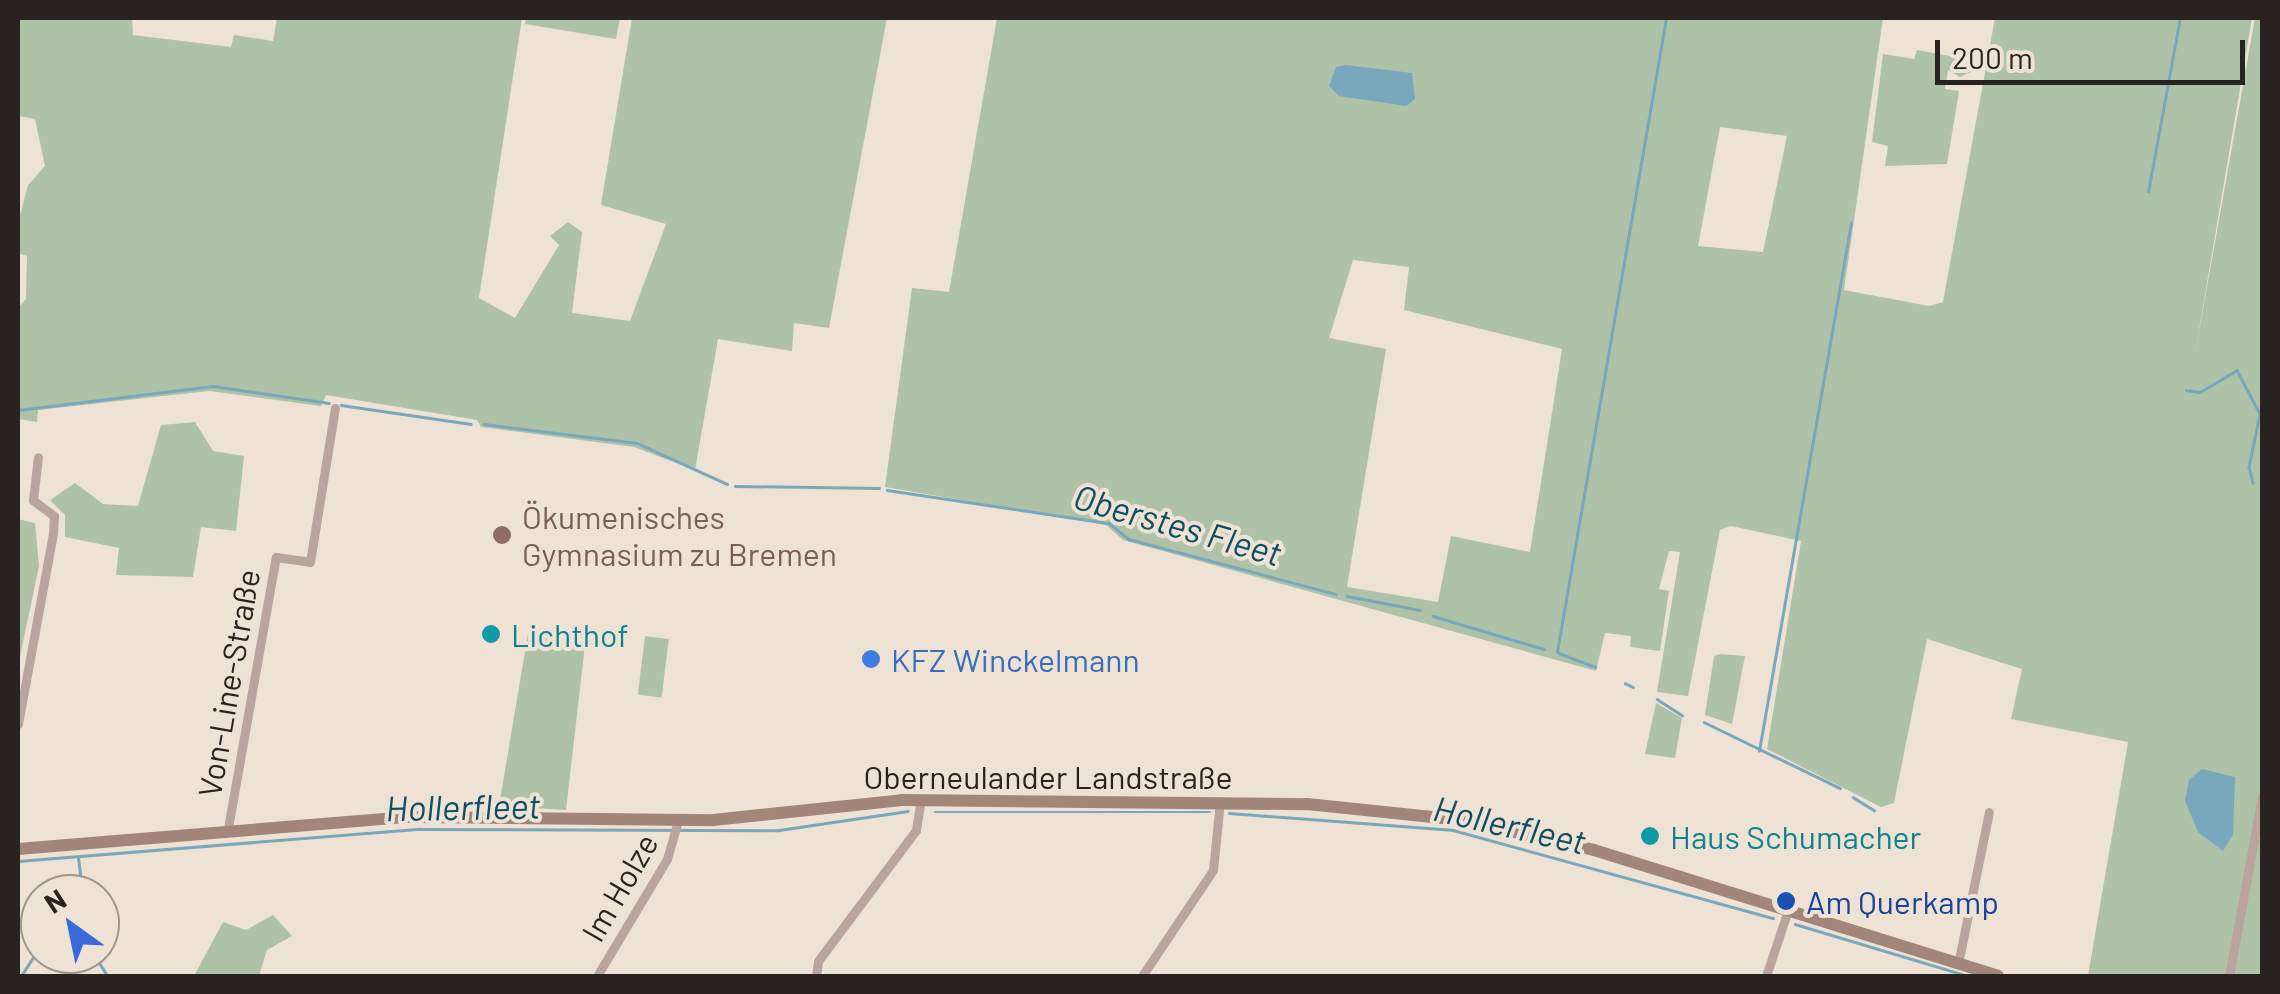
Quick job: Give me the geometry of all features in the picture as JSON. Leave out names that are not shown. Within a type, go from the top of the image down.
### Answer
[{"type":"street","name":"Von-Line-Straße","points":[[228,828],[276,557],[310,562],[335,408]]},
{"type":"street","points":[[18,724],[53,534],[54,516],[33,500],[38,457]]},
{"type":"street","points":[[2229,976],[2262,796]]},
{"type":"street","name":"Oberneulander Landstraße","points":[[18,849],[228,828],[409,817],[678,829],[921,800],[1220,801],[1461,820],[1594,850],[1998,976]]},
{"type":"street","points":[[816,976],[818,961],[916,830],[921,800]]},
{"type":"street","points":[[1142,976],[1213,870],[1220,801]]},
{"type":"street","points":[[1958,964],[1988,812]]},
{"type":"street","name":"Im Holze","points":[[596,976],[678,829]]},
{"type":"street","points":[[1766,976],[1788,910]]},
{"type":"green space","points":[[18,18],[132,18],[133,35],[231,47],[234,35],[273,41],[277,18],[522,18],[479,298],[515,318],[559,245],[550,236],[568,222],[582,232],[572,313],[630,321],[666,224],[601,205],[632,18],[887,18],[829,328],[794,323],[792,351],[718,339],[695,470],[634,447],[481,427],[477,420],[326,395],[321,406],[209,391],[38,410],[37,422],[18,419],[18,308],[26,299],[27,256],[18,253],[18,223],[28,185],[45,166],[35,119],[18,116]]},
{"type":"green space","points":[[526,18],[620,18],[616,39],[525,24]]},
{"type":"green space","points":[[997,18],[1883,18],[1844,290],[1929,306],[1943,302],[1995,18],[2252,18],[2195,354],[2255,18],[2262,18],[2262,976],[2088,976],[2128,742],[2011,719],[2022,669],[1927,639],[1894,803],[1881,807],[1767,749],[1801,541],[1731,526],[1720,530],[1688,696],[1657,692],[1680,552],[1669,551],[1659,589],[1669,591],[1660,651],[1630,647],[1631,636],[1605,633],[1596,671],[1123,540],[1106,525],[885,487],[912,288],[949,292]],"holes":[[[1720,127],[1787,136],[1763,252],[1698,246]],[[1353,260],[1409,267],[1404,310],[1562,349],[1530,552],[1451,536],[1438,602],[1347,587],[1386,349],[1329,338]]]},
{"type":"green space","points":[[1965,49],[1974,59],[1973,71],[1960,77],[1948,70],[1945,89],[1959,91],[1947,164],[1885,166],[1888,146],[1872,142],[1883,54],[1914,59],[1917,50],[1950,56]]},
{"type":"green space","points":[[195,422],[213,451],[244,456],[236,531],[201,527],[193,577],[116,575],[119,548],[65,537],[65,515],[50,500],[75,483],[103,504],[138,506],[161,425]]},
{"type":"green space","points":[[18,519],[35,523],[39,566],[18,666]]},
{"type":"green space","points":[[528,634],[585,645],[566,810],[499,806]]},
{"type":"green space","points":[[645,636],[669,639],[662,697],[638,695]]},
{"type":"green space","points":[[1714,656],[1745,656],[1732,724],[1705,715]]},
{"type":"green space","points":[[1656,703],[1682,718],[1675,758],[1645,754]]},
{"type":"green space","points":[[273,915],[292,936],[267,950],[259,976],[194,976],[223,922],[246,930]]},
{"type":"water","points":[[1336,67],[1412,73],[1415,99],[1406,106],[1339,96],[1329,86]]},
{"type":"water","points":[[2202,769],[2235,777],[2233,835],[2223,851],[2198,832],[2185,801],[2189,780]]},
{"type":"waterway","points":[[1557,652],[1666,18]]},
{"type":"waterway","points":[[2148,192],[2180,18]]},
{"type":"waterway","points":[[1759,751],[1851,223]]},
{"type":"waterway","points":[[2186,390],[2200,392],[2237,370],[2260,414],[2249,467],[2253,483]]},
{"type":"waterway","name":"Oberstes Fleet","points":[[18,410],[213,386],[329,403]]},
{"type":"waterway","name":"Oberstes Fleet","points":[[341,405],[471,424]]},
{"type":"waterway","name":"Oberstes Fleet","points":[[484,424],[637,443],[727,484]]},
{"type":"waterway","name":"Oberstes Fleet","points":[[735,486],[879,488]]},
{"type":"waterway","name":"Oberstes Fleet","points":[[887,490],[1109,523],[1129,539],[1336,594]]},
{"type":"waterway","name":"Oberstes Fleet","points":[[1347,596],[1420,610]]},
{"type":"waterway","name":"Oberstes Fleet","points":[[1433,616],[1544,649]]},
{"type":"waterway","name":"Oberstes Fleet","points":[[1559,653],[1595,667]]},
{"type":"waterway","name":"Oberstes Fleet","points":[[1625,683],[1633,687]]},
{"type":"waterway","name":"Oberstes Fleet","points":[[1657,699],[1682,715]]},
{"type":"waterway","name":"Oberstes Fleet","points":[[1704,722],[1840,788]]},
{"type":"waterway","name":"Oberstes Fleet","points":[[1853,797],[1874,810]]},
{"type":"waterway","name":"Hollerfleet","points":[[18,861],[420,829],[779,830],[908,811]]},
{"type":"waterway","name":"Hollerfleet","points":[[935,812],[1210,812]]},
{"type":"waterway","name":"Hollerfleet","points":[[1229,813],[1453,830],[1773,918]]},
{"type":"waterway","points":[[78,858],[80,874]]},
{"type":"waterway","name":"Hollerfleet","points":[[1795,924],[1968,976]]},
{"type":"place","name":"Ökumenisches Gymnasium zu Bremen","points":[[502,535]]},
{"type":"place","name":"Lichthof","points":[[491,634]]},
{"type":"place","name":"KFZ Winckelmann","points":[[871,659]]},
{"type":"place","name":"Haus Schumacher","points":[[1650,836]]},
{"type":"place","name":"Am Querkamp","points":[[1786,901]]}]
